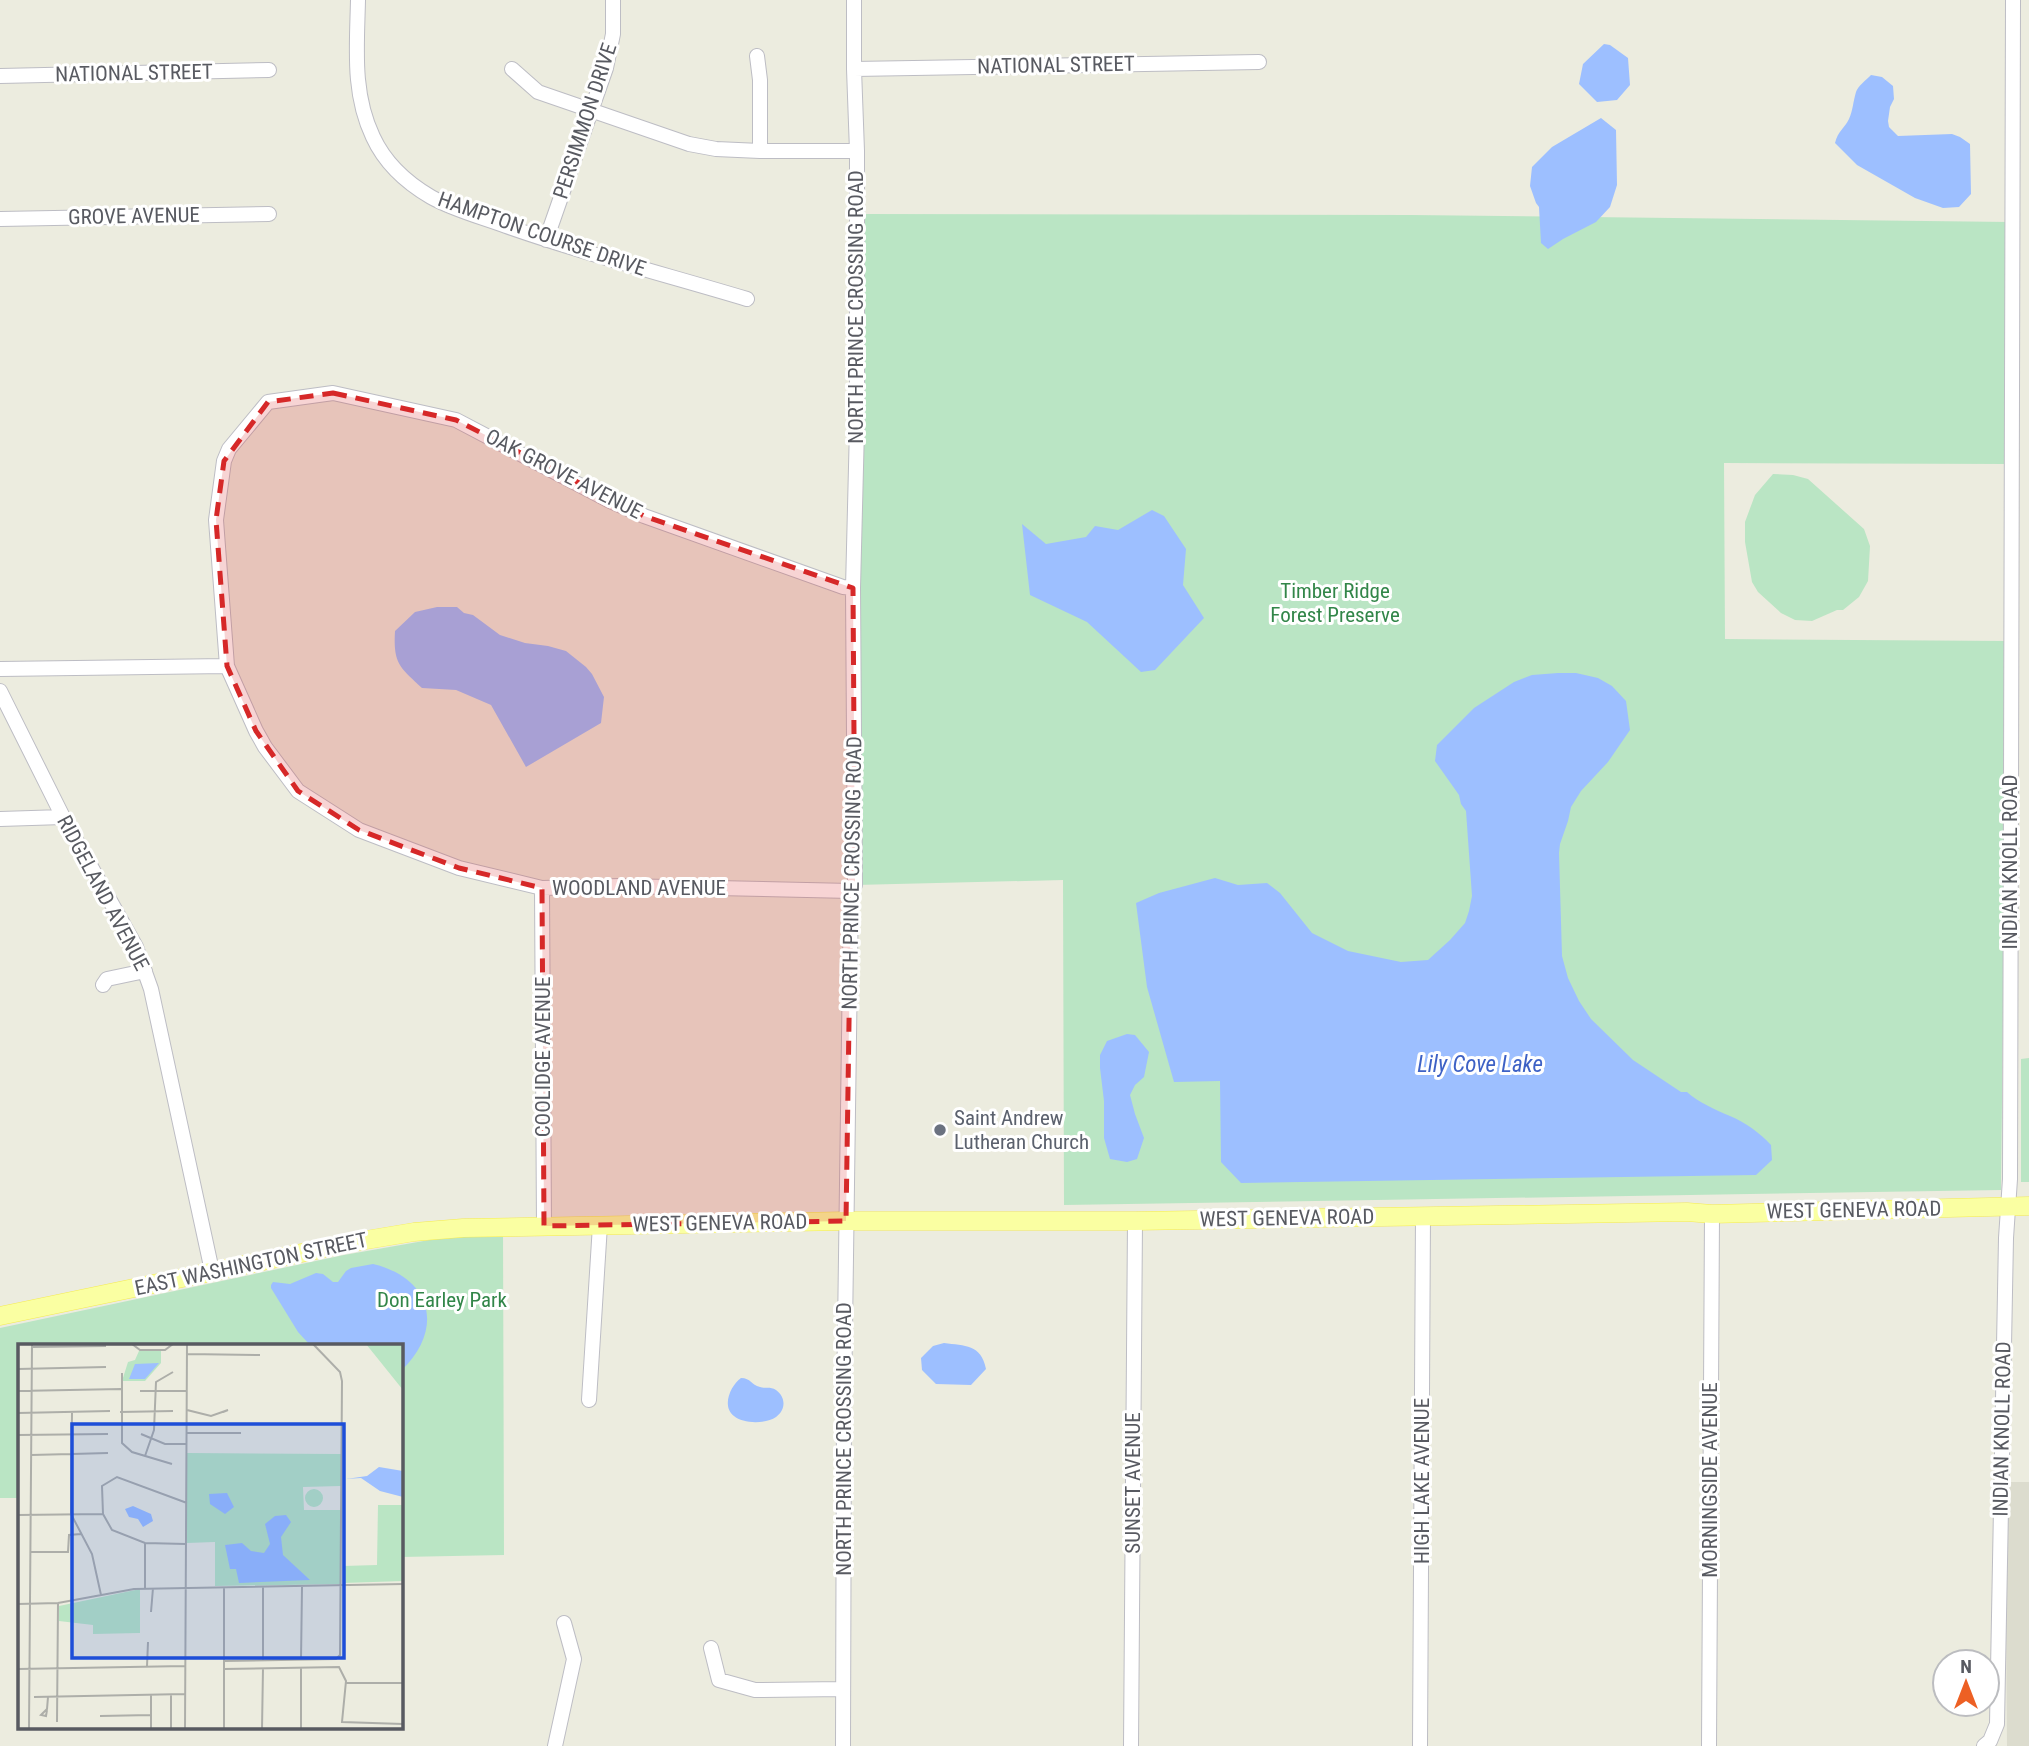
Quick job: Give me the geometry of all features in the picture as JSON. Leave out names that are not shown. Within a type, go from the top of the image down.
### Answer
[{"type":"main road","name":"WEST GENEVA ROAD","points":[[544,1226],[846,1221],[1135,1221],[1687,1212],[1712,1214],[2029,1206]]},
{"type":"main road","name":"EAST WASHINGTON STREET","points":[[0,1316],[391,1235],[463,1228],[544,1226]]},
{"type":"street","name":"HAMPTON COURSE DRIVE","points":[[358,0],[358,89],[365,119],[374,139],[401,176],[433,198],[546,240],[747,299]]},
{"type":"street","name":"PERSIMMON DRIVE","points":[[546,240],[610,56],[613,0]]},
{"type":"street","name":"NORTH PRINCE CROSSING ROAD","points":[[843,1746],[850,891],[855,885],[853,588],[857,427],[857,151],[853,69],[854,0]]},
{"type":"street","name":"INDIAN KNOLL ROAD","points":[[1984,1746],[1990,1741],[1997,1724],[2006,1238],[2010,1165],[2013,0]]},
{"type":"street","points":[[757,56],[761,80],[760,151]]},
{"type":"street","name":"NATIONAL STREET","points":[[853,69],[1259,62]]},
{"type":"street","points":[[512,69],[538,92],[689,144],[716,149],[760,151],[857,151]]},
{"type":"street","name":"NATIONAL STREET","points":[[0,76],[269,70]]},
{"type":"street","name":"GROVE AVENUE","points":[[0,219],[269,214]]},
{"type":"street","name":"OAK GROVE AVENUE","points":[[268,402],[333,393],[456,420],[643,516],[843,587],[853,588]]},
{"type":"street","name":"WOODLAND AVENUE","points":[[268,402],[229,449],[224,461],[216,520],[227,666],[265,747],[298,791],[359,830],[459,868],[542,888],[850,891]]},
{"type":"street","points":[[0,669],[227,666]]},
{"type":"street","name":"RIDGELAND AVENUE","points":[[0,691],[63,817],[135,947],[145,971],[212,1270]]},
{"type":"street","points":[[0,820],[63,817]]},
{"type":"street","name":"COOLIDGE AVENUE","points":[[542,888],[544,1226]]},
{"type":"street","points":[[103,985],[107,979],[145,971]]},
{"type":"street","name":"MORNINGSIDE AVENUE","points":[[1709,1746],[1712,1214]]},
{"type":"street","name":"HIGH LAKE AVENUE","points":[[1420,1746],[1423,1216]]},
{"type":"street","name":"SUNSET AVENUE","points":[[1131,1746],[1135,1221]]},
{"type":"street","points":[[589,1399],[600,1225]]},
{"type":"street","points":[[555,1746],[575,1658],[564,1622]]},
{"type":"street","points":[[711,1648],[719,1680],[755,1690],[844,1689]]},
{"type":"highlighted area","points":[[333,393],[456,420],[644,516],[853,588],[855,885],[851,891],[846,1221],[544,1226],[542,888],[459,868],[359,830],[298,791],[256,731],[227,666],[216,520],[224,461],[268,402]]},
{"type":"shaded area","points":[[2005,1482],[2029,1482],[2029,1746],[2007,1746]]},
{"type":"green space","name":"Timber Ridge Forest Preserve","points":[[857,214],[1411,215],[2010,222],[2008,464],[1724,463],[1725,639],[2007,641],[2001,1190],[1064,1205],[1063,880],[855,885]]},
{"type":"green space","points":[[1773,474],[1808,479],[1864,529],[1870,546],[1868,581],[1859,597],[1843,610],[1812,621],[1795,620],[1781,613],[1758,592],[1752,582],[1745,542],[1745,522],[1755,495]]},
{"type":"green space","points":[[2029,1058],[2029,1182],[2021,1182],[2021,1059]]},
{"type":"green space","name":"Don Earley Park","points":[[503,1227],[504,1555],[402,1557],[402,1344],[18,1344],[18,1498],[0,1498],[0,1328],[344,1255]]},
{"type":"water","points":[[1604,44],[1610,45],[1628,58],[1630,85],[1617,100],[1597,102],[1579,84],[1583,64]]},
{"type":"water","points":[[1871,75],[1882,77],[1893,86],[1894,99],[1888,121],[1889,127],[1898,136],[1952,134],[1970,144],[1971,194],[1959,207],[1943,208],[1915,198],[1857,165],[1835,143],[1849,119],[1857,90]]},
{"type":"water","points":[[1601,118],[1616,130],[1617,185],[1610,207],[1596,222],[1548,249],[1541,243],[1539,207],[1530,186],[1532,167],[1552,147]]},
{"type":"water","points":[[1152,510],[1164,516],[1186,549],[1183,585],[1204,618],[1155,670],[1141,672],[1087,622],[1030,595],[1022,524],[1046,544],[1086,537],[1095,526],[1118,530]]},
{"type":"water","points":[[437,607],[457,607],[500,635],[566,651],[592,674],[604,697],[601,723],[526,767],[491,705],[456,690],[422,688],[400,664],[395,651],[395,631],[415,612]]},
{"type":"water","name":"Lily Cove Lake","points":[[1576,673],[1598,678],[1612,686],[1626,701],[1630,730],[1571,807],[1560,844],[1562,956],[1568,978],[1591,1019],[1633,1060],[1681,1092],[1687,1092],[1752,1128],[1771,1145],[1772,1160],[1756,1175],[1241,1183],[1221,1162],[1220,1081],[1174,1082],[1147,987],[1136,903],[1159,893],[1215,878],[1238,885],[1267,883],[1280,893],[1312,933],[1348,951],[1401,962],[1428,960],[1465,923],[1472,896],[1466,811],[1459,795],[1435,761],[1437,745],[1474,708],[1514,682],[1532,675]]},
{"type":"water","points":[[1127,1034],[1135,1035],[1149,1052],[1144,1077],[1135,1085],[1130,1095],[1144,1138],[1137,1159],[1127,1162],[1110,1159],[1104,1138],[1100,1055],[1107,1041]]},
{"type":"water","points":[[373,1264],[393,1271],[419,1293],[426,1307],[427,1322],[415,1355],[402,1370],[402,1344],[309,1344],[298,1332],[271,1288],[273,1282],[290,1284],[316,1273],[338,1282],[351,1268]]},
{"type":"water","points":[[944,1343],[971,1348],[984,1361],[986,1369],[971,1385],[936,1384],[922,1370],[921,1358],[933,1346]]},
{"type":"water","points":[[741,1378],[779,1393],[784,1403],[782,1411],[766,1421],[743,1421],[734,1416],[728,1407],[728,1401],[734,1385]]},
{"type":"place","name":"Saint Andrew Lutheran Church","points":[[940,1130]]}]
